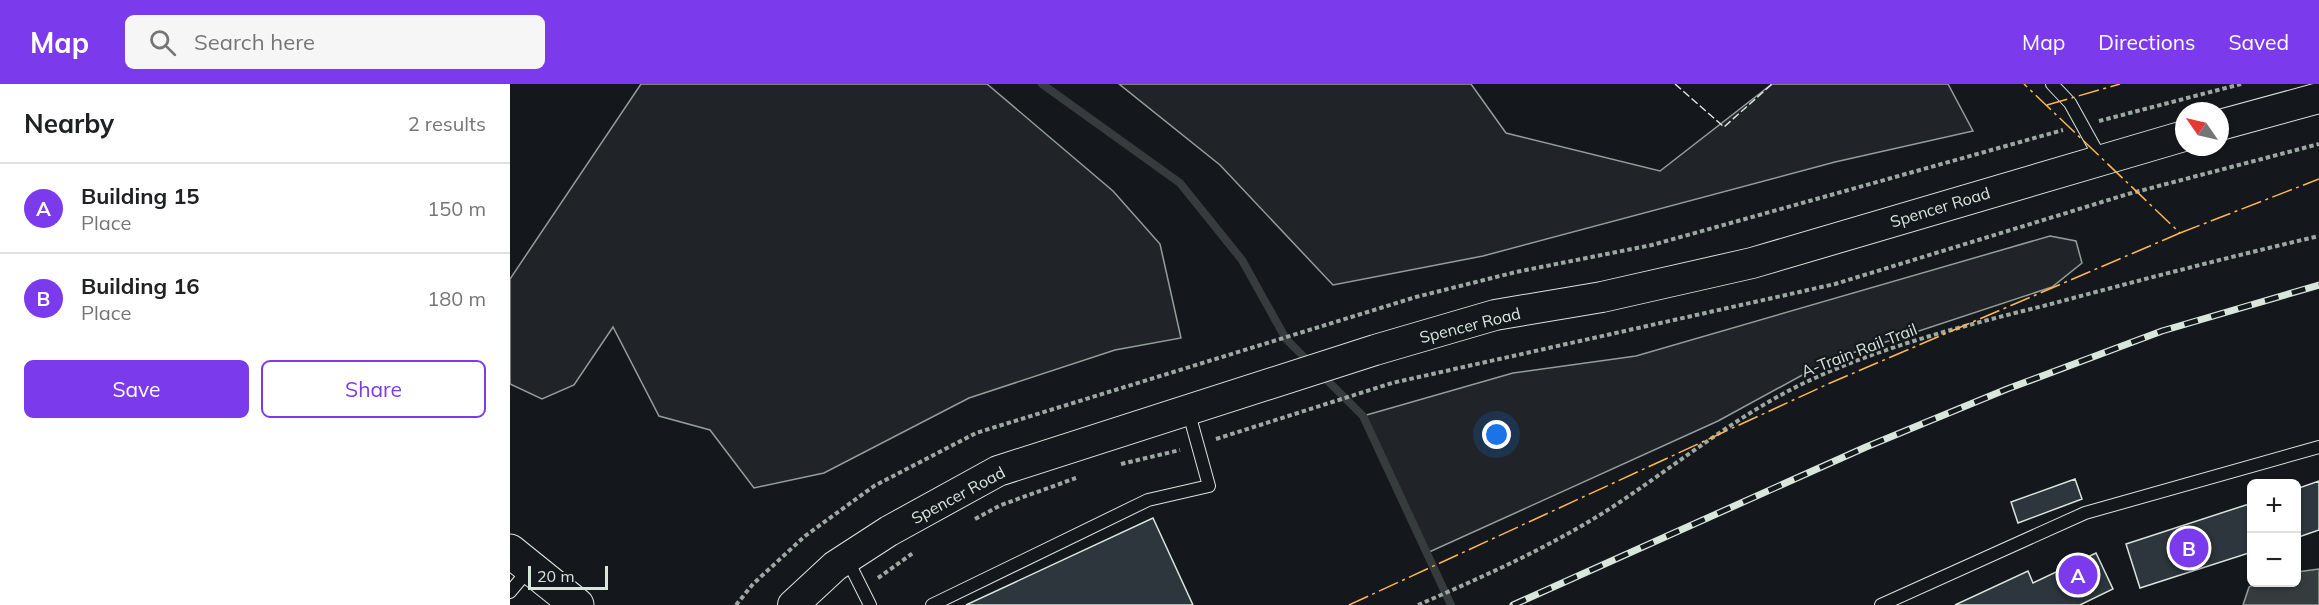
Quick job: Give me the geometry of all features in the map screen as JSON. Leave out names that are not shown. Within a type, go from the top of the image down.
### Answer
[{"type":"main road","points":[[520,559],[577,605]]},
{"type":"street","points":[[2229,123],[2319,98]]},
{"type":"street","name":"Spencer Road","points":[[793,605],[835,566],[889,531],[998,471],[1375,350],[1495,315],[1602,297],[1752,263],[2175,138]]},
{"type":"lane","points":[[2052,84],[2070,103],[2101,159]]},
{"type":"lane","points":[[932,605],[1148,500],[1209,486],[1188,410]]},
{"type":"lane","points":[[1881,605],[2085,513],[2319,447]]},
{"type":"lane","points":[[510,592],[520,559]]},
{"type":"lane","points":[[847,559],[870,605]]},
{"type":"path","points":[[1227,354],[1416,297],[1516,272],[1652,245],[2082,125],[2241,84]]},
{"type":"path","points":[[1120,464],[1198,446],[1392,383],[1835,284],[2128,194],[2319,144]]},
{"type":"path","name":"A-Train Rail Trail","points":[[1418,605],[1507,566],[1618,503],[1713,436],[1759,407],[1834,370],[1937,333],[2220,259],[2319,236]]},
{"type":"path","points":[[972,520],[1001,505],[1087,474]]},
{"type":"path","points":[[862,589],[914,552]]},
{"type":"shaded area","points":[[641,84],[987,84],[1113,191],[1160,244],[1181,338],[1115,350],[969,398],[824,473],[754,488],[710,430],[659,416],[613,327],[574,385],[542,399],[510,384],[510,279]]},
{"type":"shaded area","points":[[1119,84],[1471,84],[1506,133],[1660,171],[1772,84],[1948,84],[1973,131],[1835,162],[1483,256],[1333,285],[1220,165]]},
{"type":"shaded area","points":[[2050,236],[2076,241],[2082,263],[2052,287],[1828,361],[1718,421],[1427,553],[1363,416],[1513,373],[1636,356]]},
{"type":"shaded area","points":[[2319,569],[2319,605],[2243,605],[2249,587],[2301,587],[2301,571]]},
{"type":"building","points":[[2075,479],[2082,499],[2018,523],[2011,502]]},
{"type":"building","points":[[2319,481],[2319,530],[2301,536],[2301,533],[2301,487]]},
{"type":"building","points":[[2247,505],[2247,554],[2140,588],[2126,544]]},
{"type":"building","points":[[1153,518],[1193,605],[966,605]]},
{"type":"building","points":[[2096,553],[2113,589],[2080,605],[1955,605],[2028,571],[2033,583]]},
{"type":"waterway","points":[[1042,84],[1180,183],[1242,260],[1286,339],[1311,364]]},
{"type":"waterway","points":[[1320,373],[1363,416],[1451,605]]},
{"type":"railway","points":[[1513,605],[1866,447],[2007,389],[2162,331],[2319,285]]},
{"type":"fence","points":[[1675,84],[1724,127],[1772,84]]},
{"type":"power","points":[[1349,605],[1828,384],[2180,233],[2024,84]]},
{"type":"power","points":[[2047,105],[2120,84]]},
{"type":"power","points":[[2180,233],[2319,179]]},
{"type":"place","name":"Building 16","points":[[2189,548]]},
{"type":"place","name":"Building 15","points":[[2078,575]]}]
